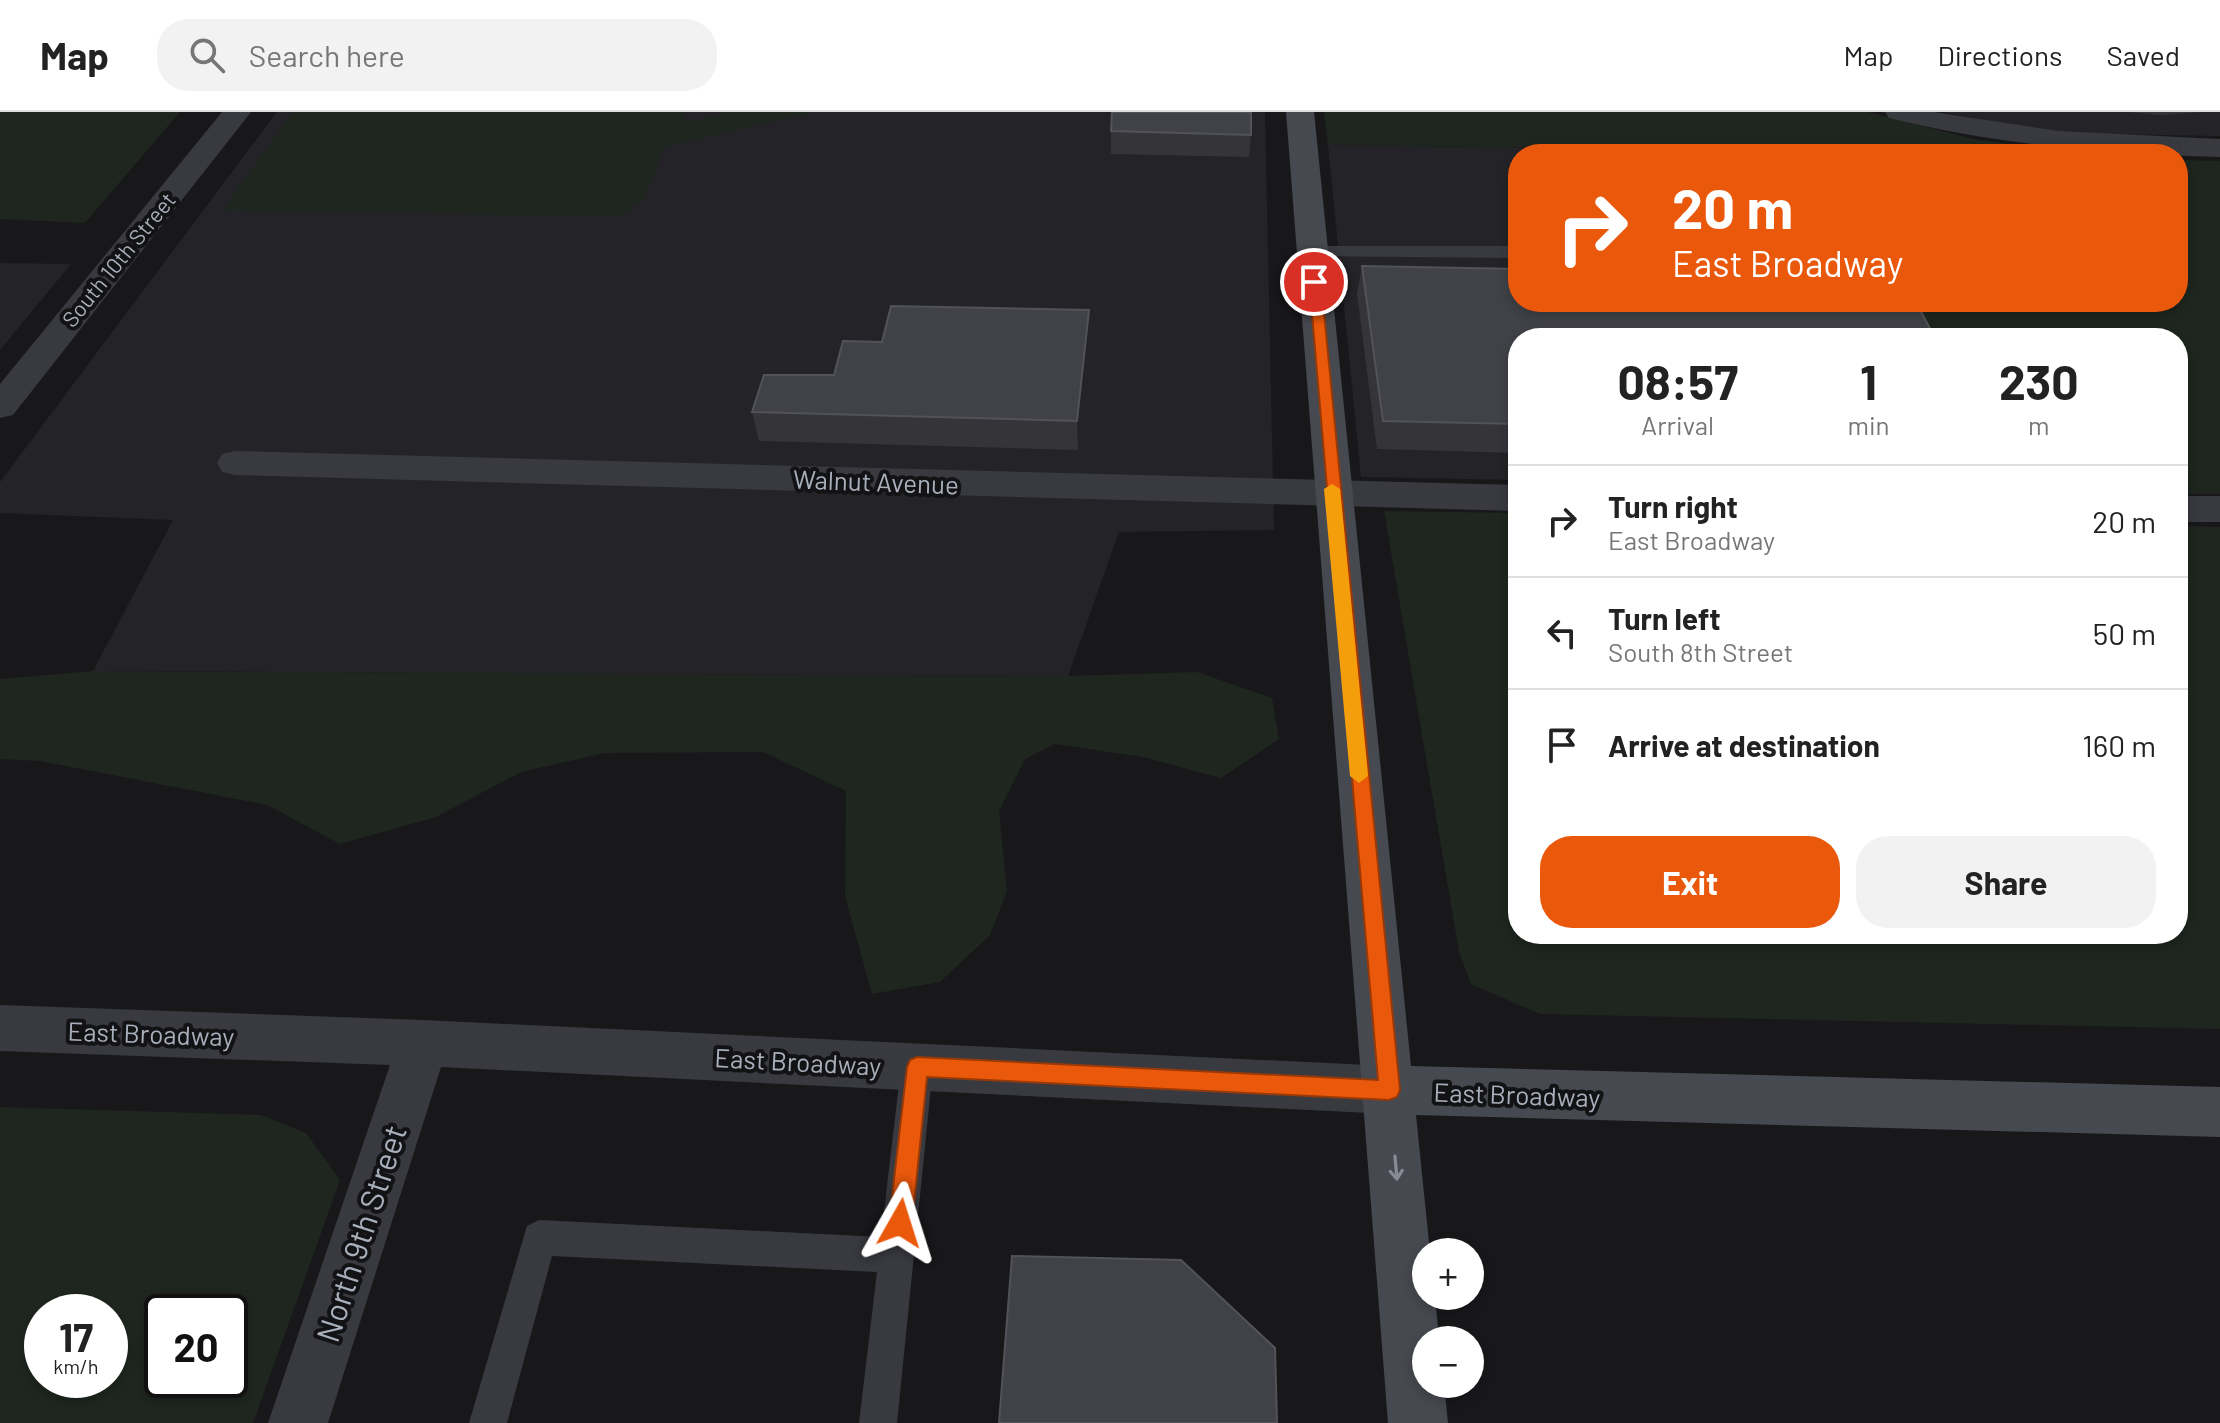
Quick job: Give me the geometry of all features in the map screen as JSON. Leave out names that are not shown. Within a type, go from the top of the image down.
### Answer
[{"type":"main road","points":[[1300,112],[1332,495],[1418,1423]]},
{"type":"main road","name":"East Broadway","points":[[1389,1090],[2220,1112]]},
{"type":"street","name":"South 10th Street","points":[[0,407],[237,112]]},
{"type":"street","points":[[1899,112],[1960,129],[2096,144]]},
{"type":"street","points":[[2188,147],[2220,148]]},
{"type":"street","name":"Walnut Avenue","points":[[235,463],[1508,498]]},
{"type":"street","points":[[2188,509],[2220,509]]},
{"type":"street","name":"East Broadway","points":[[0,1028],[423,1043],[1389,1090]]},
{"type":"street","name":"North 9th Street","points":[[298,1423],[423,1043]]},
{"type":"lane","points":[[1312,252],[1508,252]]},
{"type":"lane","points":[[878,1423],[917,1067]]},
{"type":"lane","points":[[488,1423],[539,1238],[897,1255]]},
{"type":"shaded area","points":[[0,112],[180,112],[85,223],[0,219]]},
{"type":"shaded area","points":[[277,112],[1265,112],[1274,530],[1119,532],[1068,676],[93,671],[173,520],[0,513],[0,482]]},
{"type":"shaded area","points":[[293,112],[686,112],[683,123],[729,112],[815,112],[664,147],[645,199],[619,217],[222,210]]},
{"type":"shaded area","points":[[1324,112],[1868,112],[1973,139],[2009,144],[1508,144],[1508,147],[1328,145]]},
{"type":"shaded area","points":[[1943,112],[2220,112],[2220,136],[2049,133]]},
{"type":"shaded area","points":[[1328,145],[1508,147],[1508,312],[1518,312],[1518,328],[1508,328],[1508,480],[1361,477]]},
{"type":"shaded area","points":[[2188,160],[2220,161],[2220,494],[2188,494],[2188,328],[1904,328],[1895,312],[2188,312]]},
{"type":"shaded area","points":[[0,263],[71,264],[0,350]]},
{"type":"shaded area","points":[[1384,511],[1508,513],[1508,944],[2188,944],[2188,526],[2220,527],[2220,1029],[1540,1014],[1471,984],[1459,952]]},
{"type":"shaded area","points":[[93,671],[1068,676],[1197,672],[1272,698],[1279,739],[1221,778],[1143,757],[1055,744],[1025,759],[999,811],[1007,891],[990,935],[940,982],[872,994],[845,896],[846,791],[763,752],[605,753],[521,772],[436,817],[340,844],[267,805],[40,761],[0,759],[0,679]]},
{"type":"shaded area","points":[[0,1107],[261,1115],[306,1133],[340,1180],[253,1423],[0,1423]]},
{"type":"building","points":[[1112,112],[1251,112],[1251,135],[1111,131]]},
{"type":"building","points":[[1362,266],[1508,269],[1508,312],[1921,312],[1930,328],[1508,328],[1508,424],[1383,421]]},
{"type":"building","points":[[891,306],[1089,310],[1077,421],[752,412],[764,375],[834,375],[843,341],[882,342]]},
{"type":"building","points":[[1012,1256],[1181,1260],[1275,1348],[1277,1423],[999,1423]]},
{"type":"slow traffic","points":[[1332,489],[1359,776]]},
{"type":"route","points":[[900,1223],[917,1067],[1389,1090],[1314,282]]}]
